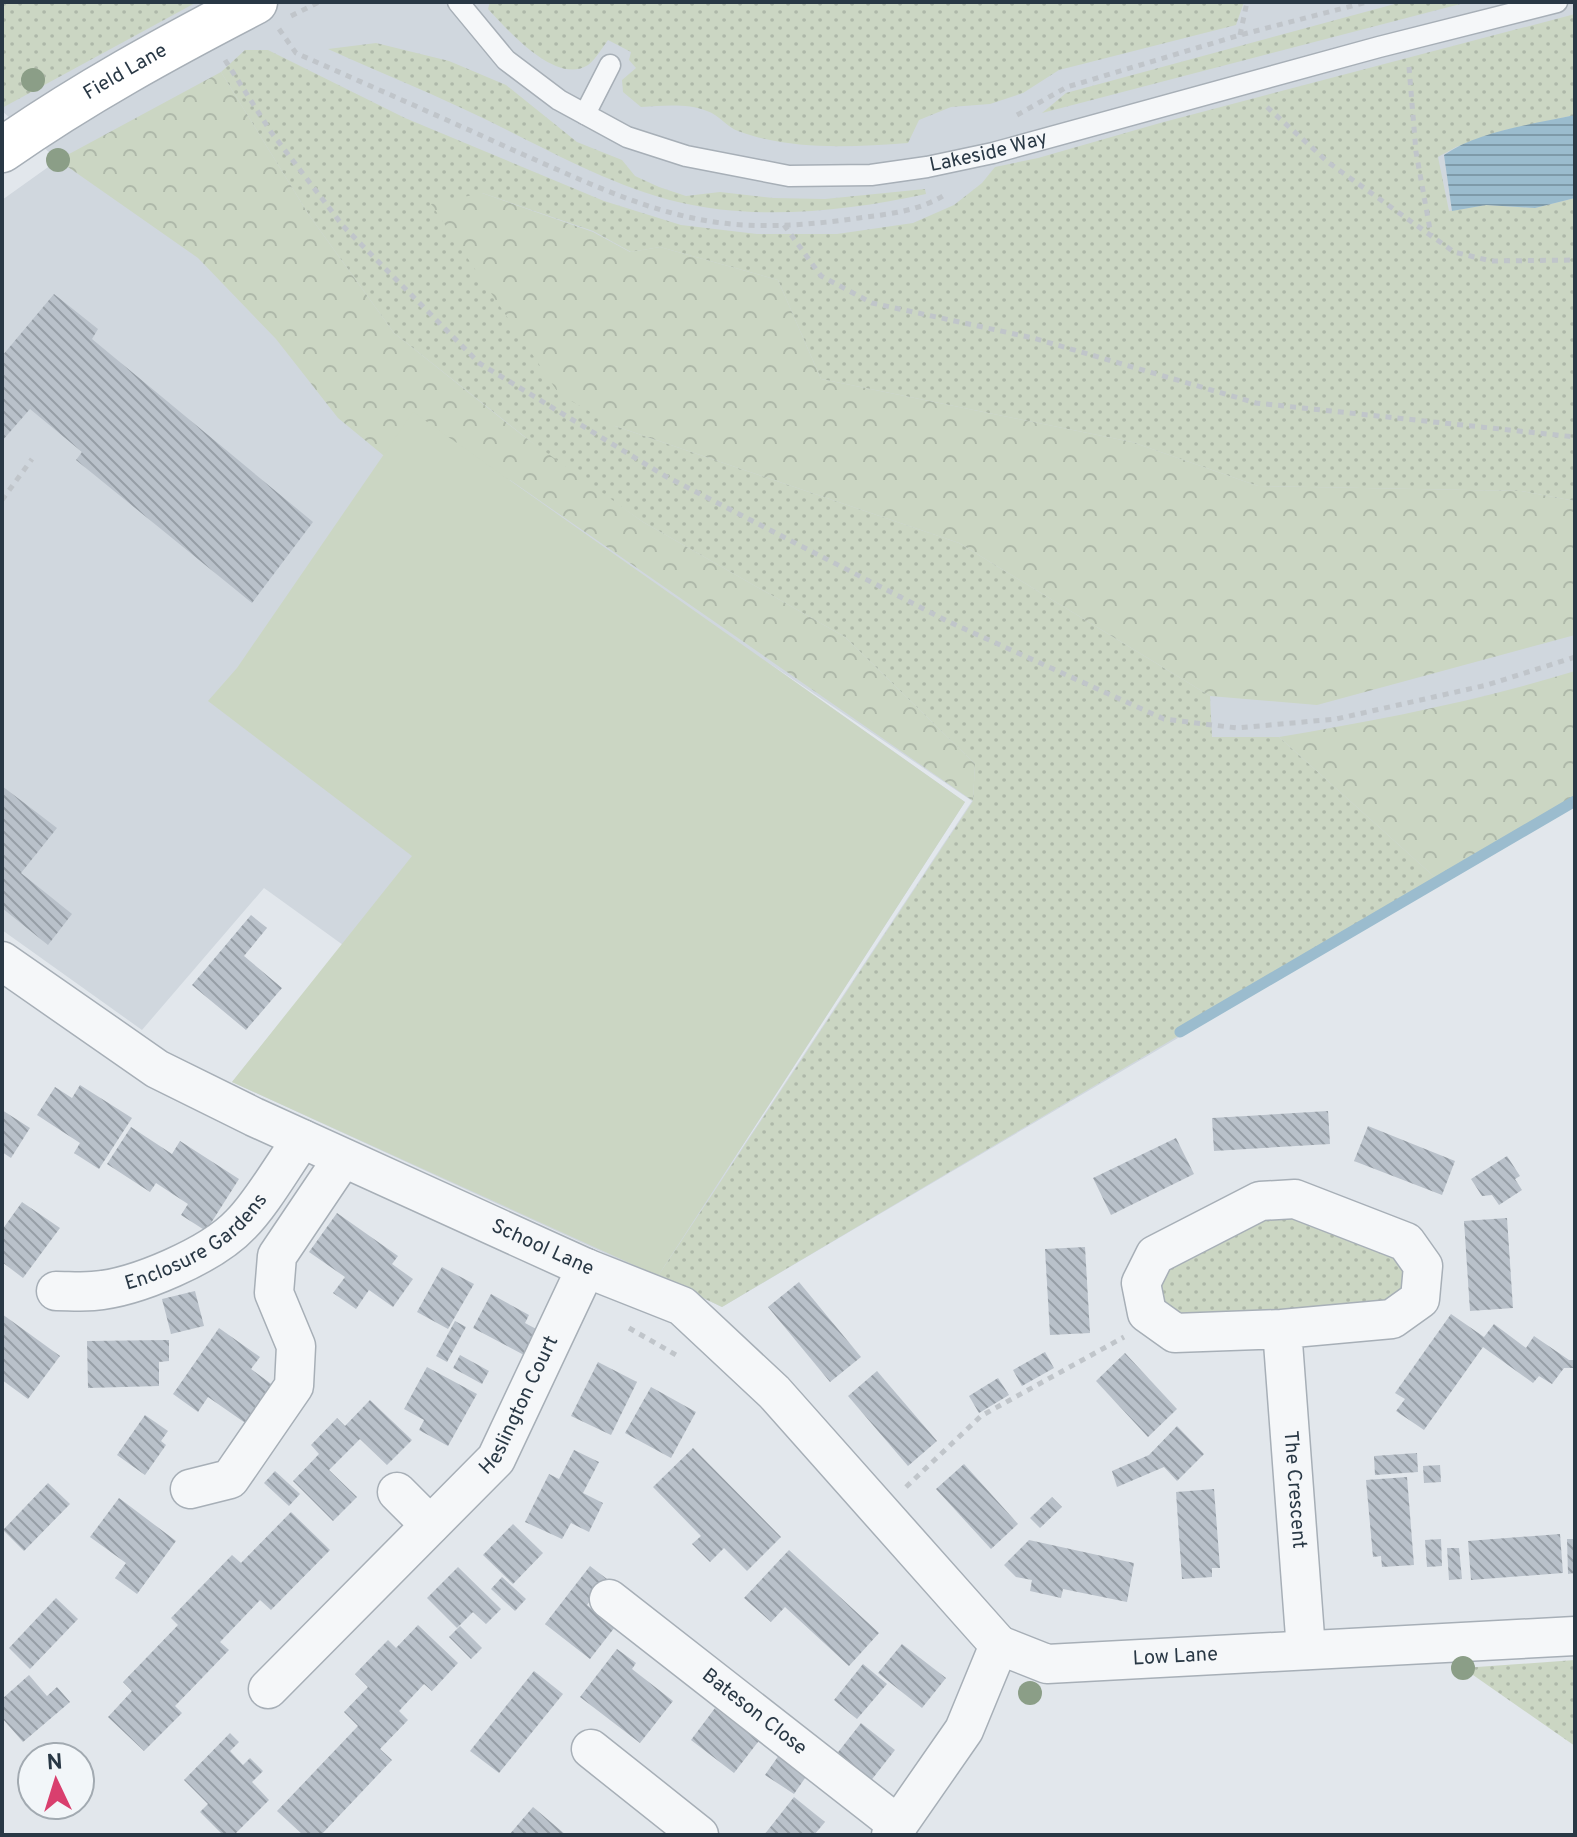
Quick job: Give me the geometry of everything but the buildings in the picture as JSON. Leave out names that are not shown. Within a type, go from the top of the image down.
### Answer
[{"type":"street","name":"Field Lane","points":[[2,150],[57,112],[255,2]]},
{"type":"street","name":"School Lane","points":[[2,961],[50,981],[157,1069],[302,1139],[586,1268],[682,1306],[774,1392],[999,1645]]},
{"type":"street","name":"Enclosure Gardens","points":[[56,1291],[95,1291],[133,1282],[171,1269],[208,1249],[241,1224],[302,1139]]},
{"type":"street","points":[[190,1489],[230,1479],[294,1386],[296,1346],[274,1293],[277,1256],[343,1158]]},
{"type":"street","points":[[1295,1199],[1406,1242],[1423,1266],[1420,1299],[1392,1319],[1282,1329],[1175,1333],[1147,1313],[1141,1283],[1155,1255],[1260,1201],[1295,1199]]},
{"type":"street","name":"Heslington Court","points":[[268,1689],[496,1459],[586,1268]]},
{"type":"street","name":"The Crescent","points":[[1282,1329],[1306,1650]]},
{"type":"street","points":[[397,1492],[430,1525]]},
{"type":"street","name":"Bateson Close","points":[[609,1599],[894,1830]]},
{"type":"street","name":"Low Lane","points":[[999,1645],[1047,1664],[1575,1636]]},
{"type":"street","points":[[894,1830],[964,1730],[999,1645]]},
{"type":"street","points":[[591,1749],[699,1835]]},
{"type":"lane","name":"Lakeside Way","points":[[458,2],[506,60],[559,100],[627,137],[686,156],[789,176],[871,175],[993,153],[1557,2]]},
{"type":"lane","points":[[585,114],[610,65]]},
{"type":"path","points":[[319,2],[276,24],[296,53],[626,198],[676,214],[730,224],[784,225],[877,216],[931,204]]},
{"type":"path","points":[[1240,35],[1247,2]]},
{"type":"path","points":[[1018,115],[1067,87],[1240,35],[1367,2]]},
{"type":"path","points":[[206,28],[271,132],[343,226],[479,363],[665,476],[947,621],[1164,719],[1237,728],[1336,719],[1487,685],[1575,657]]},
{"type":"path","points":[[1407,41],[1416,152],[1431,236]]},
{"type":"path","points":[[1243,86],[1329,163],[1454,252],[1491,261],[1575,260]]},
{"type":"path","points":[[784,225],[821,276],[872,303],[1033,338],[1256,403],[1575,437]]},
{"type":"path","points":[[2,500],[32,459]]},
{"type":"path","points":[[879,1512],[981,1416],[1155,1319]]},
{"type":"path","points":[[626,1326],[680,1357]]},
{"type":"shaded area","points":[[2,2],[1575,2],[1575,798],[1356,933],[722,1307],[232,1082],[343,945],[264,888],[142,1030],[2,930],[2,200],[58,160],[2,111]],"holes":[[[766,661],[972,801],[716,1187],[965,802]]]},
{"type":"green space","points":[[2,2],[197,2],[2,108]]},
{"type":"green space","points":[[490,2],[1244,2],[1236,25],[1059,70],[1023,93],[990,104],[951,107],[919,120],[908,143],[844,146],[801,145],[758,137],[734,129],[699,108],[641,107],[623,92],[622,80],[636,68],[629,60],[631,52],[608,40],[588,65],[575,69],[562,68],[547,62],[520,41],[488,9]]},
{"type":"green space","points":[[1402,2],[1468,2],[1042,113],[1066,93]]},
{"type":"green space","points":[[1575,14],[1575,115],[1505,130],[1456,147],[1438,157],[1449,211],[1486,205],[1535,208],[1575,198],[1575,501],[1521,491],[1258,486],[1132,442],[821,379],[778,280],[660,247],[631,252],[593,231],[482,193],[615,426],[959,543],[1210,696],[1212,737],[1279,737],[1439,881],[722,1307],[658,1276],[973,801],[975,764],[845,637],[643,522],[554,460],[394,333],[309,215],[221,72],[245,50],[268,50],[405,118],[604,201],[681,225],[757,234],[837,234],[913,223],[954,205],[982,183],[995,167]]},
{"type":"green space","points":[[376,43],[449,61],[506,85],[577,142],[622,160],[635,176],[686,196],[720,192],[773,198],[825,199],[925,189],[926,194],[802,212],[739,211],[678,202],[605,177],[469,111],[328,49]]},
{"type":"green space","points":[[221,72],[309,215],[394,333],[522,435],[643,522],[845,637],[975,764],[973,801],[510,480],[454,489],[383,455],[338,418],[276,339],[198,258],[58,160]]},
{"type":"green space","points":[[482,193],[593,232],[630,252],[660,247],[778,280],[821,379],[1132,442],[1258,486],[1521,491],[1575,501],[1575,635],[1317,705],[1210,696],[959,543],[615,426],[559,394],[431,204]]},
{"type":"green space","points":[[413,412],[965,802],[658,1276],[232,1082],[412,856],[208,701],[237,668]]},
{"type":"green space","points":[[1575,671],[1575,797],[1439,881],[1279,737],[1428,709]]},
{"type":"green space","points":[[1295,1210],[1400,1254],[1410,1270],[1404,1295],[1389,1306],[1183,1319],[1160,1303],[1157,1281],[1170,1263],[1262,1212]]},
{"type":"green space","points":[[1575,1660],[1575,1746],[1463,1668]]},
{"type":"water","points":[[1575,115],[1575,198],[1535,208],[1486,205],[1452,211],[1444,155],[1490,134]]},
{"type":"waterway","points":[[1180,1032],[1575,801]]}]
